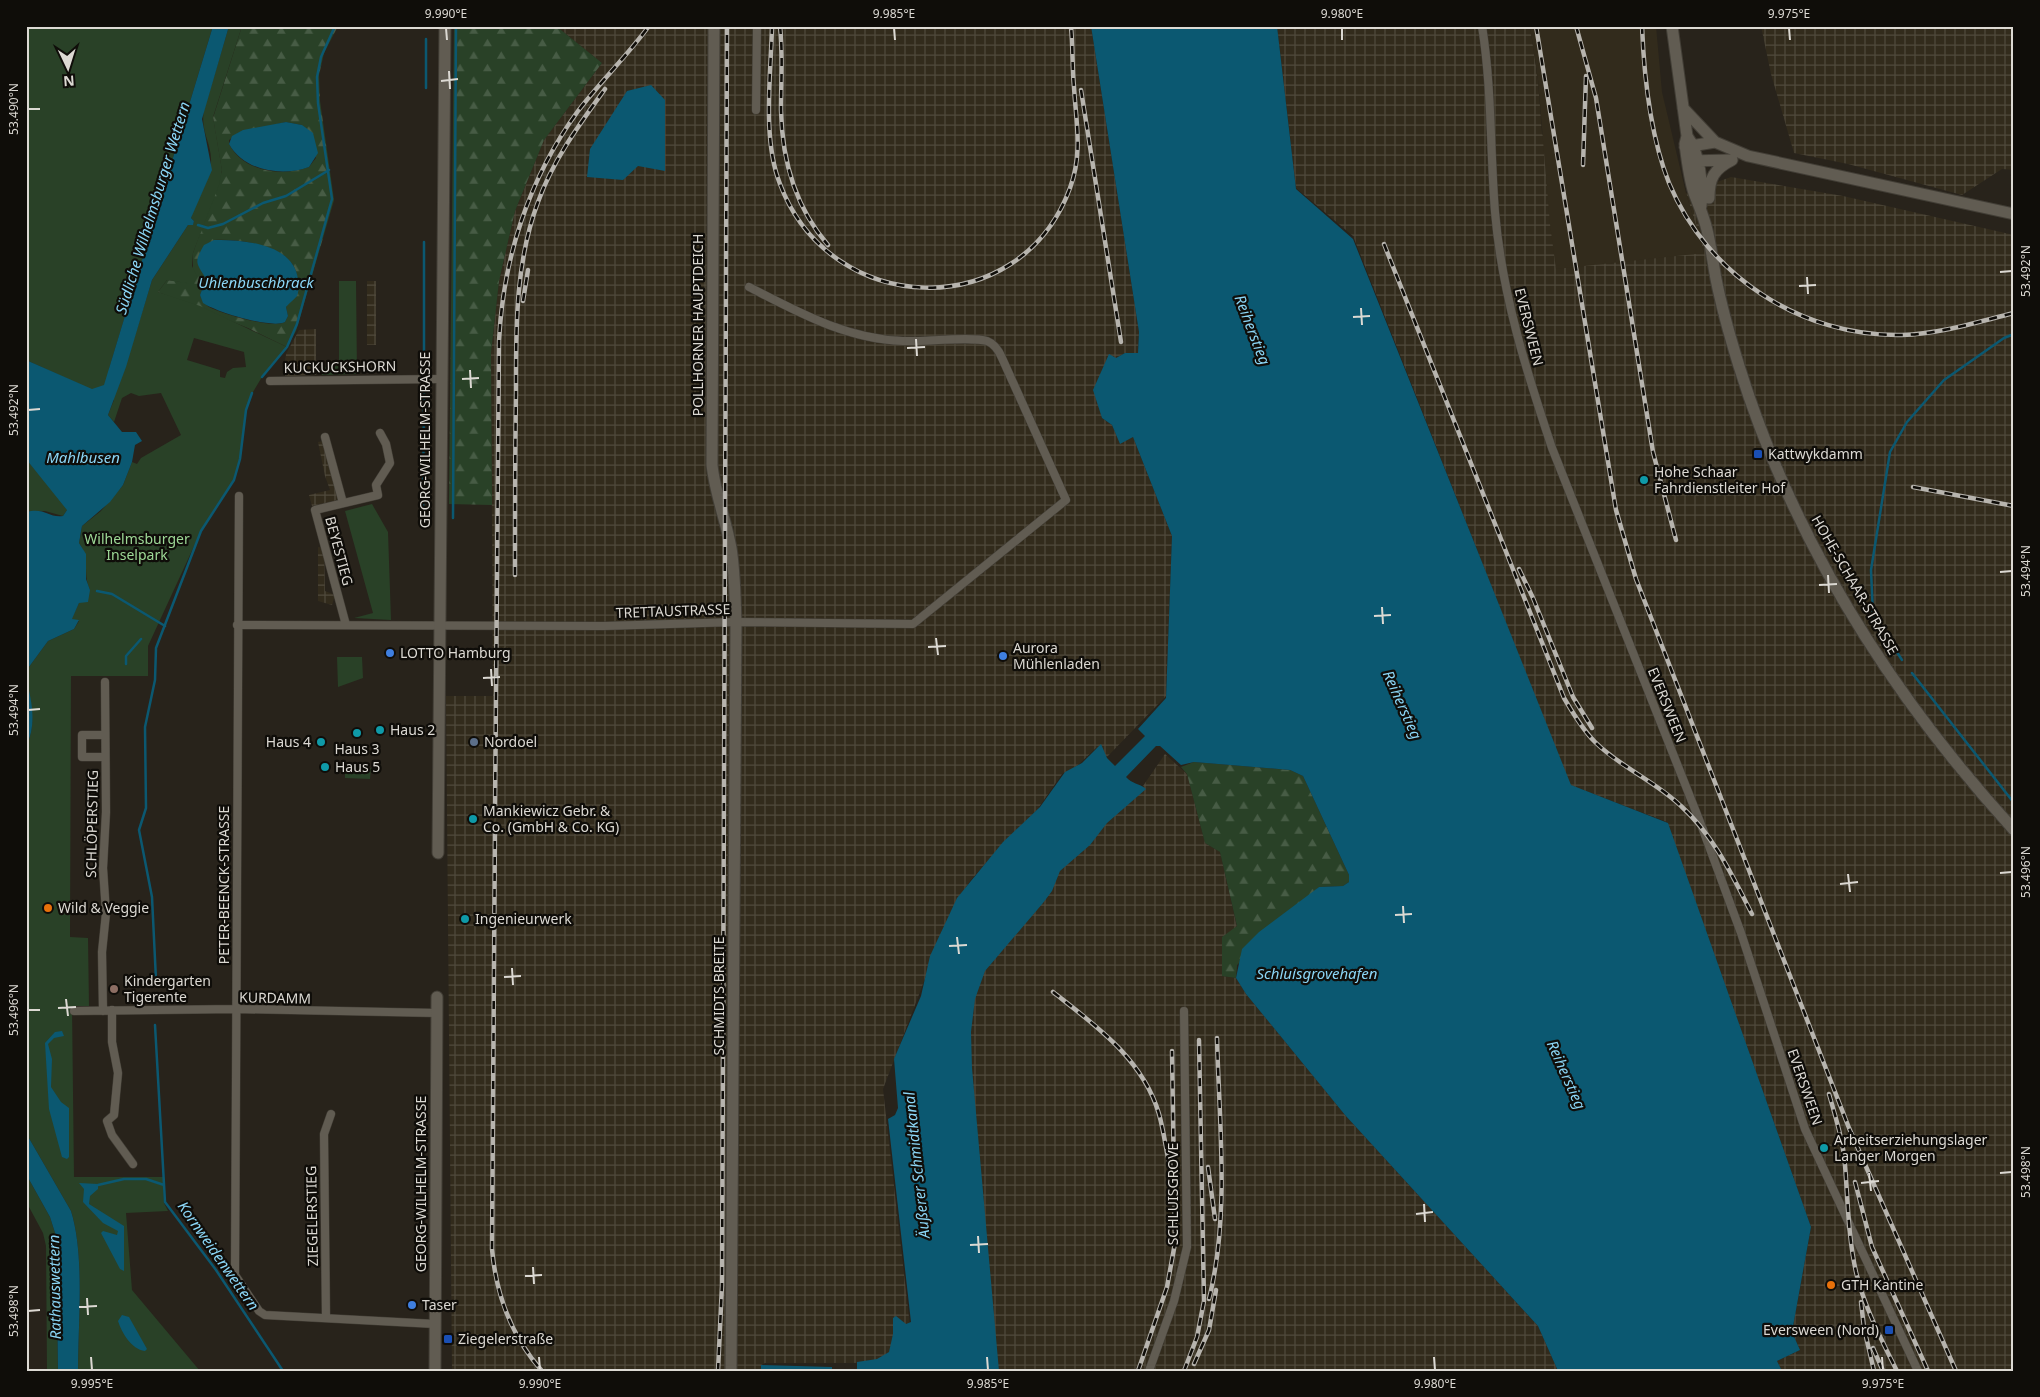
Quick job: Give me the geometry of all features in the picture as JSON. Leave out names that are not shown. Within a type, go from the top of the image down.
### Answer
[{"type":"main road","name":"GEORG-WILHELM-STRASSE","points":[[438,853],[445,26]]},
{"type":"main road","name":"POLLHORNER HAUPTDEICH","points":[[714,26],[712,465],[718,504],[731,547],[735,581],[736,622]]},
{"type":"main road","name":"HOHE-SCHAAR-STRASSE","points":[[1672,26],[1682,106],[1692,161],[1694,193],[1701,206],[1722,305],[1748,392],[1764,437],[1809,539],[1850,611],[1891,676],[1918,713],[2014,830]]},
{"type":"main road","points":[[1682,106],[1715,142],[1748,156],[2014,214]]},
{"type":"main road","points":[[1688,143],[1715,142]]},
{"type":"main road","points":[[1707,230],[1711,177],[1718,167],[1732,160],[1748,156]]},
{"type":"main road","points":[[1692,161],[1732,160]]},
{"type":"main road","name":"SCHMIDTS BREITE","points":[[731,1371],[736,622]]},
{"type":"main road","name":"GEORG-WILHELM-STRASSE","points":[[435,1371],[437,997]]},
{"type":"street","points":[[756,110],[757,26]]},
{"type":"street","name":"EVERSWEEN","points":[[1482,26],[1491,104],[1495,212],[1508,299],[1532,391],[1552,448],[1695,810],[1741,933],[1805,1129],[1918,1371]]},
{"type":"street","name":"TRETTAUSTRASSE","points":[[237,625],[604,626],[736,622],[913,624],[1066,500],[1002,358],[991,344],[979,340],[902,341],[855,334],[801,314],[749,287]]},
{"type":"street","name":"KUCKUCKSHORN","points":[[270,381],[441,379]]},
{"type":"street","name":"BEYESTIEG","points":[[346,625],[315,510],[378,495],[376,485],[390,463],[386,444],[380,433]]},
{"type":"street","name":"BEYESTIEG","points":[[325,438],[342,503]]},
{"type":"street","name":"PETER-BEENCK-STRASSE","points":[[239,496],[235,1275],[259,1311],[265,1315],[326,1318]]},
{"type":"street","name":"SCHLÖPERSTIEG","points":[[105,682],[103,868],[106,913],[102,952],[108,1010]]},
{"type":"street","name":"SCHLÖPERSTIEG","points":[[105,735],[82,735],[82,757],[105,757]]},
{"type":"street","name":"KURDAMM","points":[[74,1011],[236,1009],[437,1013]]},
{"type":"street","points":[[108,1010],[118,1073],[114,1115],[107,1120],[112,1135],[133,1164]]},
{"type":"street","name":"SCHLUISGROVE","points":[[1149,1371],[1174,1302],[1187,1247],[1184,1011]]},
{"type":"street","name":"ZIEGELERSTIEG","points":[[326,1318],[324,1134],[331,1114]]},
{"type":"street","points":[[326,1318],[435,1324]]},
{"type":"shaded area","points":[[556,26],[1091,26],[1139,332],[1138,353],[1125,353],[1116,358],[1102,418],[1112,425],[1120,443],[1133,437],[1172,536],[1166,696],[1107,757],[1096,748],[1077,766],[1062,774],[1037,810],[1008,838],[970,881],[950,913],[883,1089],[912,1344],[891,1363],[765,1363],[761,1365],[761,1371],[452,1371],[446,696],[493,696],[491,353],[499,281],[515,211],[544,140],[602,63]]},
{"type":"shaded area","points":[[1277,26],[1530,26],[1538,80],[1542,134],[1704,253],[1686,193],[1731,177],[1843,196],[2014,235],[2014,1371],[1782,1371],[1777,1361],[1800,1350],[1792,1332],[1811,1227],[1667,822],[1570,785],[1353,236],[1296,188]]},
{"type":"shaded area","points":[[1530,26],[1656,26],[1662,92],[1686,193],[1704,253],[1556,269],[1550,224],[1538,80]]},
{"type":"shaded area","points":[[1761,26],[2014,26],[2014,170],[2002,169],[1962,195],[1848,164],[1794,153],[1771,74]]},
{"type":"shaded area","points":[[367,281],[376,281],[376,345],[367,345]]},
{"type":"shaded area","points":[[316,329],[316,375],[285,376],[286,354],[299,330]]},
{"type":"shaded area","points":[[323,441],[338,500],[312,506],[309,495],[330,490],[318,442]]},
{"type":"shaded area","points":[[318,547],[324,548],[325,591],[335,595],[332,605],[318,601]]},
{"type":"shaded area","points":[[1165,754],[1187,774],[1205,843],[1220,852],[1237,927],[1222,976],[1236,978],[1246,994],[1345,1115],[1538,1326],[1558,1371],[996,1371],[961,1034],[1002,914],[1143,786]]},
{"type":"green space","name":"Wilhelmsburger Inselpark","points":[[26,26],[213,26],[109,369],[123,374],[152,280],[188,225],[193,224],[194,221],[191,218],[193,211],[211,167],[211,153],[203,124],[204,110],[229,26],[242,26],[213,117],[222,170],[219,185],[193,253],[192,266],[197,276],[193,284],[167,280],[158,292],[200,306],[287,347],[262,377],[250,397],[246,410],[240,459],[234,480],[201,531],[148,646],[148,676],[71,676],[70,937],[88,938],[89,1006],[72,1006],[74,1177],[163,1177],[164,1203],[168,1211],[126,1213],[132,1290],[200,1371],[78,1371],[79,1268],[75,1229],[71,1211],[26,1133],[26,747],[32,726],[32,717],[26,671],[48,641],[74,629],[79,621],[71,620],[79,603],[90,590],[85,555],[79,543],[82,526],[101,511],[123,485],[132,462],[137,464],[141,458],[181,435],[161,393],[139,396],[131,393],[122,398],[114,422],[108,415],[114,400],[26,360]],"holes":[[[194,338],[244,352],[246,367],[233,368],[227,372],[225,378],[220,377],[220,370],[187,360]]]},
{"type":"green space","points":[[242,26],[338,26],[324,53],[319,75],[320,101],[334,200],[296,331],[287,347],[248,328],[158,292],[167,280],[193,283],[193,253],[222,171],[213,118]],"holes":[[[286,122],[302,125],[316,158],[309,167],[287,172],[264,170],[244,161],[229,144],[229,140],[238,133]],[[214,240],[248,242],[265,246],[280,253],[291,262],[297,274],[295,289],[286,307],[288,316],[285,322],[270,324],[247,320],[206,305],[200,295]]]},
{"type":"green space","points":[[454,26],[556,26],[602,63],[544,140],[515,211],[499,281],[491,353],[492,505],[449,504]]},
{"type":"green space","points":[[339,281],[356,281],[357,374],[322,375],[322,367],[339,366]]},
{"type":"green space","name":"Wilhelmsburger Inselpark","points":[[26,459],[67,507],[63,516],[45,511],[26,512]]},
{"type":"green space","points":[[372,504],[388,532],[391,620],[354,618],[373,613],[345,511]]},
{"type":"green space","points":[[337,657],[362,657],[363,678],[338,687]]},
{"type":"green space","points":[[1194,762],[1290,770],[1303,776],[1349,875],[1349,882],[1343,886],[1319,887],[1237,965],[1236,978],[1222,976],[1222,937],[1237,926],[1220,852],[1205,843],[1187,774],[1181,767]]},
{"type":"green space","points":[[345,768],[371,768],[370,779],[345,778]]},
{"type":"green space","points":[[26,1174],[50,1217],[56,1236],[58,1371],[47,1371],[46,1246],[43,1233],[29,1207],[26,1206]]},
{"type":"water","name":"Mahlbusen","points":[[213,26],[229,26],[202,119],[212,170],[191,218],[194,221],[193,225],[188,225],[152,280],[126,367],[108,415],[122,432],[136,432],[142,441],[135,445],[132,462],[123,485],[110,502],[82,526],[79,543],[86,554],[86,579],[90,590],[88,602],[79,603],[72,619],[79,620],[74,629],[48,641],[26,671],[26,512],[38,511],[54,516],[63,516],[67,510],[26,459],[26,360],[92,389],[104,385]]},
{"type":"water","points":[[1091,26],[1277,26],[1296,189],[1353,239],[1571,785],[1668,823],[1811,1227],[1792,1332],[1800,1350],[1777,1361],[1782,1371],[1558,1371],[1538,1326],[1345,1115],[1246,994],[1236,978],[1242,949],[1259,932],[1319,887],[1343,886],[1349,882],[1349,875],[1303,776],[1290,770],[1194,762],[1181,765],[1160,746],[1156,746],[1126,777],[1146,789],[1107,823],[1090,845],[1060,871],[1052,891],[1043,903],[985,971],[975,999],[971,1032],[972,1068],[999,1371],[857,1371],[857,1362],[877,1359],[889,1352],[893,1334],[893,1318],[896,1316],[906,1324],[911,1322],[888,1119],[895,1115],[898,1108],[894,1059],[921,996],[930,956],[957,898],[1003,842],[1040,807],[1065,772],[1082,763],[1101,744],[1107,758],[1115,766],[1145,736],[1138,729],[1166,698],[1172,536],[1133,437],[1120,444],[1112,425],[1102,418],[1093,390],[1109,354],[1116,358],[1125,353],[1138,353],[1139,332]]},
{"type":"water","points":[[651,85],[665,100],[665,171],[638,166],[623,180],[587,177],[590,149],[627,91]]},
{"type":"water","points":[[286,122],[302,125],[313,133],[318,153],[309,167],[287,171],[264,169],[244,160],[229,144],[232,136],[243,130]]},
{"type":"water","name":"Uhlenbuschbrack","points":[[214,240],[239,241],[265,246],[288,258],[295,268],[299,288],[297,296],[286,307],[288,316],[285,322],[278,324],[244,318],[219,311],[203,303],[200,295],[206,279],[197,260],[204,245]]},
{"type":"water","points":[[26,678],[32,704],[32,721],[26,747]]},
{"type":"water","points":[[62,1031],[64,1036],[54,1038],[48,1044],[52,1059],[51,1087],[61,1102],[69,1108],[69,1157],[67,1159],[62,1157],[49,1109],[45,1043],[55,1032]]},
{"type":"water","points":[[26,1133],[71,1211],[75,1229],[79,1268],[78,1371],[58,1371],[56,1236],[50,1217],[26,1174]]},
{"type":"water","points":[[79,1183],[98,1184],[98,1189],[90,1196],[89,1204],[124,1226],[124,1271],[120,1269],[101,1233],[103,1231],[117,1235],[118,1231],[103,1223],[83,1202],[84,1189]]},
{"type":"water","points":[[122,1315],[129,1317],[147,1349],[145,1351],[131,1344],[125,1335],[118,1321]]},
{"type":"water","points":[[761,1365],[832,1367],[832,1371],[761,1371]]},
{"type":"waterway","name":"Kornweidenwettern","points":[[262,377],[287,347],[297,324],[332,199],[318,103],[317,77],[321,57],[335,26]]},
{"type":"waterway","points":[[453,518],[456,26]]},
{"type":"waterway","points":[[426,39],[426,88]]},
{"type":"waterway","points":[[198,225],[208,228],[223,224],[263,203],[286,196],[329,170]]},
{"type":"waterway","points":[[424,242],[424,371]]},
{"type":"waterway","points":[[1902,660],[1873,615],[1871,570],[1890,452],[1907,422],[1944,380],[2004,338],[2014,334]]},
{"type":"waterway","points":[[423,510],[424,389]]},
{"type":"waterway","name":"Kornweidenwettern","points":[[156,980],[152,897],[139,830],[146,808],[145,727],[155,680],[156,648],[201,531],[234,480],[240,459],[246,410],[252,393]]},
{"type":"waterway","points":[[97,591],[112,594],[165,626]]},
{"type":"waterway","points":[[126,664],[126,656],[141,639]]},
{"type":"waterway","points":[[1912,673],[2014,803]]},
{"type":"waterway","name":"Kornweidenwettern","points":[[155,1025],[165,1202],[216,1270],[283,1371]]},
{"type":"waterway","points":[[98,1185],[124,1179],[146,1179],[164,1185]]},
{"type":"railway","points":[[495,812],[499,341],[506,279],[513,249],[533,191],[561,137],[578,111],[649,26]]},
{"type":"railway","points":[[718,1371],[722,1285],[727,26]]},
{"type":"railway","points":[[772,26],[769,127],[774,166],[780,184],[805,228],[839,260],[881,280],[925,288],[969,282],[1011,264],[1045,233],[1070,188],[1078,150],[1071,27]]},
{"type":"railway","points":[[780,26],[782,58],[781,110],[784,147],[792,182],[799,199],[807,215],[828,245]]},
{"type":"railway","points":[[1536,26],[1616,510],[1636,579],[1849,1128],[1956,1371]]},
{"type":"railway","points":[[1576,26],[1596,98],[1653,452],[1676,540]]},
{"type":"railway","points":[[1642,26],[1649,106],[1662,165],[1669,183],[1686,216],[1708,246],[1733,272],[1762,295],[1794,312],[1828,325],[1865,333],[1916,334],[1958,327],[2014,313]]},
{"type":"railway","points":[[1583,165],[1586,76]]},
{"type":"railway","points":[[515,575],[516,344],[518,296],[525,249],[530,225],[551,172],[576,130],[605,89]]},
{"type":"railway","points":[[1081,90],[1121,342]]},
{"type":"railway","points":[[1384,244],[1564,698],[1595,742],[1615,759],[1671,797],[1693,818],[1713,843],[1752,914]]},
{"type":"railway","points":[[523,301],[528,270]]},
{"type":"railway","points":[[1913,487],[2014,506]]},
{"type":"railway","points":[[1519,569],[1533,598],[1573,697],[1592,728]]},
{"type":"railway","points":[[495,825],[492,1249],[497,1282],[507,1314],[522,1344],[542,1371]]},
{"type":"railway","points":[[1053,992],[1116,1045],[1142,1076],[1152,1094],[1159,1114],[1170,1167]]},
{"type":"railway","points":[[1209,1299],[1219,1235],[1221,1202],[1222,1169],[1217,1038]]},
{"type":"railway","points":[[1184,1371],[1197,1337],[1204,1301],[1199,1040]]},
{"type":"railway","points":[[1138,1371],[1167,1287],[1175,1243],[1172,1051]]},
{"type":"railway","points":[[1829,1094],[1844,1156],[1853,1259],[1859,1285],[1879,1335],[1897,1371]]},
{"type":"railway","points":[[1208,1167],[1215,1219]]},
{"type":"railway","points":[[1855,1182],[1872,1247],[1928,1371]]},
{"type":"railway","points":[[1194,1364],[1209,1330],[1216,1290]]},
{"type":"railway","points":[[1861,1302],[1864,1328],[1874,1371]]},
{"type":"railway","points":[[1873,1348],[1883,1371]]},
{"type":"place","name":"Kattwykdamm","points":[[1758,454]]},
{"type":"place","name":"Hohe Schaar Fahrdienstleiter Hof","points":[[1644,480]]},
{"type":"place","name":"LOTTO Hamburg","points":[[390,653]]},
{"type":"place","name":"Aurora Mühlenladen","points":[[1003,656]]},
{"type":"place","name":"Haus 2","points":[[380,730]]},
{"type":"place","name":"Haus 3","points":[[357,733]]},
{"type":"place","name":"Haus 4","points":[[321,742]]},
{"type":"place","name":"Nordoel","points":[[474,742]]},
{"type":"place","name":"Haus 5","points":[[325,767]]},
{"type":"place","name":"Mankiewicz Gebr. & Co. (GmbH & Co. KG)","points":[[473,819]]},
{"type":"place","name":"Wild & Veggie","points":[[48,908]]},
{"type":"place","name":"Ingenieurwerk","points":[[465,919]]},
{"type":"place","name":"Kindergarten Tigerente","points":[[114,989]]},
{"type":"place","name":"Arbeitserziehungslager Langer Morgen","points":[[1824,1148]]},
{"type":"place","name":"GTH Kantine","points":[[1831,1285]]},
{"type":"place","name":"Taser","points":[[412,1305]]},
{"type":"place","name":"Eversween (Nord)","points":[[1889,1330]]},
{"type":"place","name":"Ziegelerstraße","points":[[448,1339]]},
{"type":"water label","name":"Südliche Wilhelmsburger Wettern","points":[[153,208]]},
{"type":"water label","name":"Reiherstieg","points":[[1252,330]]},
{"type":"water label","name":"Reiherstieg","points":[[1402,705]]},
{"type":"water label","name":"Schluisgrovehafen","points":[[1317,974]]},
{"type":"water label","name":"Reiherstieg","points":[[1566,1075]]},
{"type":"water label","name":"Äußerer Schmidtkanal","points":[[917,1165]]},
{"type":"water label","name":"Rathauswettern","points":[[55,1287]]}]
